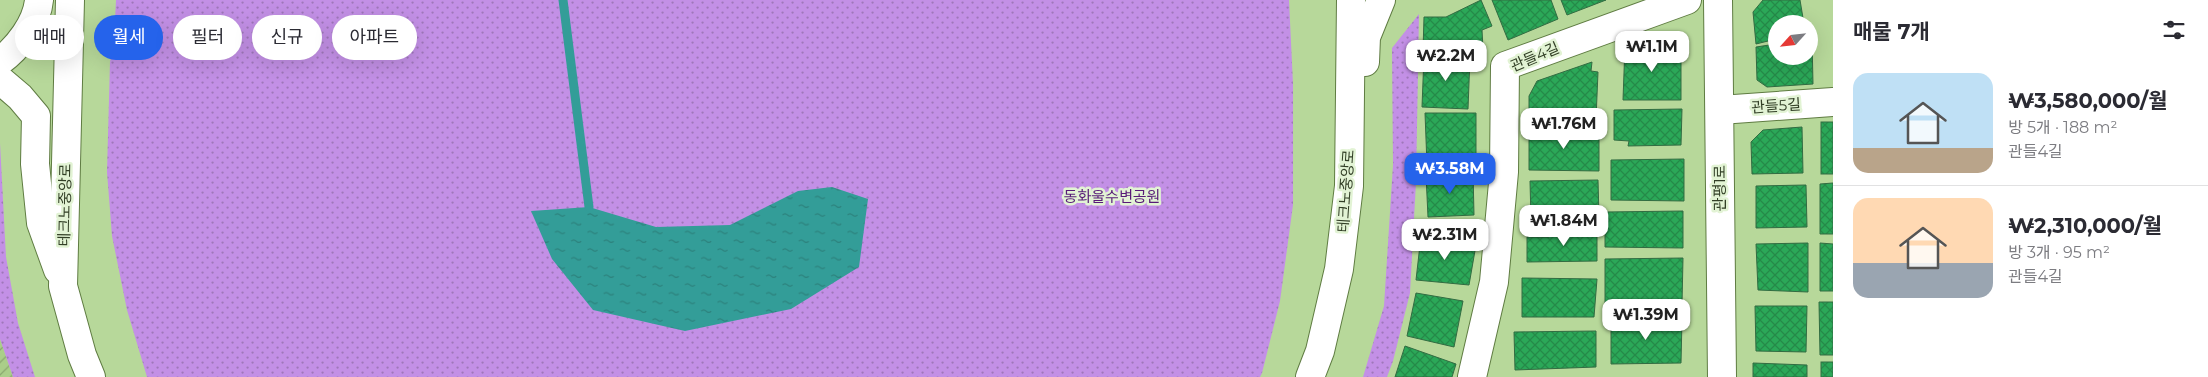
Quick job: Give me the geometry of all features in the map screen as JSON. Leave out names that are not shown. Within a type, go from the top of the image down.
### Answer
[{"type":"main road","points":[[0,61],[13,52],[29,28],[39,0]]},
{"type":"main road","name":"테크노중앙로","points":[[70,0],[63,286],[82,355],[91,377]]},
{"type":"main road","name":"테크노중앙로","points":[[1310,377],[1320,351],[1339,269],[1349,186],[1351,0]]},
{"type":"main road","points":[[1349,89],[1365,74],[1366,37],[1381,0]]},
{"type":"main road","name":"관들4길","points":[[1472,377],[1494,282],[1504,172],[1505,66],[1687,0]]},
{"type":"main road","name":"관평1로","points":[[1718,0],[1722,377]]},
{"type":"main road","points":[[0,80],[20,97],[36,116],[35,164],[41,223],[63,286]]},
{"type":"main road","name":"관들5길","points":[[1720,110],[1833,102]]},
{"type":"shaded area","points":[[0,339],[13,377],[0,377]]},
{"type":"green space","name":"동화울수변공원","points":[[116,0],[1289,0],[1293,84],[1293,205],[1280,301],[1262,373],[1260,377],[147,377],[127,310],[112,236],[107,172],[110,62],[110,60],[163,60],[163,15],[115,15]]},
{"type":"green space","points":[[1419,14],[1416,182],[1410,293],[1393,361],[1387,377],[1363,377],[1384,306],[1393,165],[1392,48]]},
{"type":"green space","points":[[0,143],[6,257],[18,323],[35,377],[13,377],[0,339]]},
{"type":"water","points":[[832,187],[868,199],[859,267],[791,309],[685,331],[593,310],[552,259],[531,211],[589,207],[656,227],[730,225],[798,191]]},
{"type":"building","points":[[1481,0],[1492,26],[1482,30],[1483,49],[1423,51],[1424,17],[1446,17]]},
{"type":"building","points":[[1492,0],[1551,0],[1558,19],[1508,40]]},
{"type":"building","points":[[1561,0],[1606,0],[1567,15]]},
{"type":"building","points":[[1763,0],[1800,0],[1802,15],[1768,15],[1768,41],[1756,44],[1753,12]]},
{"type":"building","points":[[1625,45],[1681,45],[1681,100],[1623,100]]},
{"type":"building","points":[[1768,45],[1768,65],[1813,65],[1813,84],[1767,87],[1757,80],[1756,47]]},
{"type":"building","points":[[1424,55],[1470,57],[1468,109],[1422,107]]},
{"type":"building","points":[[1592,62],[1591,71],[1598,72],[1596,119],[1529,119],[1529,96],[1537,81]]},
{"type":"building","points":[[1682,109],[1681,145],[1628,146],[1629,141],[1614,140],[1614,110]]},
{"type":"building","points":[[1425,113],[1476,113],[1476,162],[1427,165]]},
{"type":"building","points":[[1821,122],[1833,122],[1833,174],[1821,174]]},
{"type":"building","points":[[1802,127],[1803,173],[1752,174],[1751,142],[1763,130]]},
{"type":"building","points":[[1529,128],[1599,129],[1599,171],[1529,170]]},
{"type":"building","points":[[1684,159],[1684,201],[1611,200],[1611,160]]},
{"type":"building","points":[[1473,172],[1474,215],[1428,217],[1426,175]]},
{"type":"building","points":[[1598,180],[1599,217],[1531,219],[1530,181]]},
{"type":"building","points":[[1833,183],[1833,234],[1820,234],[1820,184]]},
{"type":"building","points":[[1806,185],[1807,227],[1756,228],[1756,186]]},
{"type":"building","points":[[1683,211],[1683,248],[1605,247],[1605,212]]},
{"type":"building","points":[[1597,227],[1597,261],[1527,262],[1527,237],[1549,237],[1550,232],[1577,232],[1578,228]]},
{"type":"building","points":[[1421,236],[1476,245],[1469,285],[1416,280]]},
{"type":"building","points":[[1808,243],[1808,292],[1758,290],[1756,244]]},
{"type":"building","points":[[1820,243],[1833,244],[1833,291],[1820,291]]},
{"type":"building","points":[[1683,258],[1682,304],[1605,303],[1605,259]]},
{"type":"building","points":[[1522,278],[1597,279],[1594,317],[1522,317]]},
{"type":"building","points":[[1416,293],[1463,301],[1454,347],[1407,336]]},
{"type":"building","points":[[1819,302],[1833,302],[1833,355],[1820,355]]},
{"type":"building","points":[[1755,306],[1807,306],[1806,352],[1756,351]]},
{"type":"building","points":[[1682,319],[1681,363],[1611,364],[1611,320]]},
{"type":"building","points":[[1596,331],[1596,367],[1515,370],[1514,332]]},
{"type":"building","points":[[1405,346],[1456,364],[1452,377],[1395,377]]},
{"type":"building","points":[[1821,362],[1833,362],[1833,377],[1821,377]]},
{"type":"building","points":[[1753,363],[1807,365],[1807,377],[1753,377]]},
{"type":"waterway","points":[[563,0],[589,207]]}]
